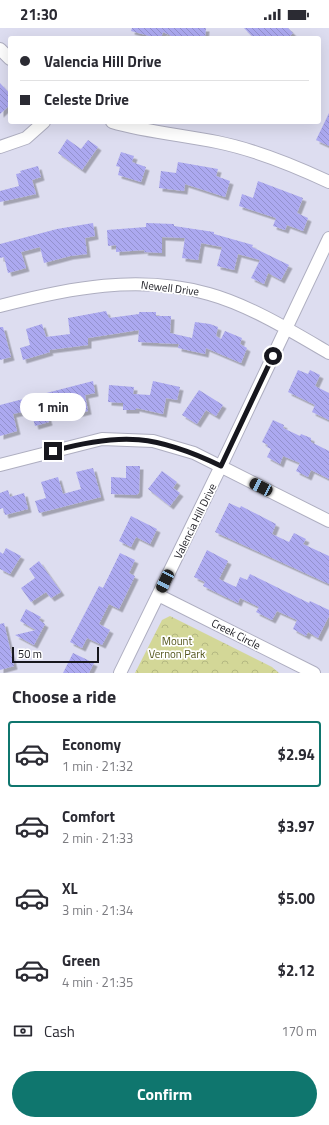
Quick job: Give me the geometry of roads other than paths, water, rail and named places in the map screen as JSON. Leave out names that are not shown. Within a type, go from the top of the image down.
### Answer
[{"type":"street","points":[[0,49],[8,57]]},
{"type":"street","points":[[0,148],[26,138],[42,124]]},
{"type":"street","points":[[120,124],[156,133],[218,142],[258,152],[292,164],[329,182]]},
{"type":"street","name":"Valencia Hill Drive","points":[[120,673],[221,466],[329,238]]},
{"type":"street","name":"Newell Drive","points":[[0,306],[50,292],[83,287],[111,284],[164,286],[211,294],[286,328],[329,353]]},
{"type":"street","points":[[0,465],[102,439],[154,441],[176,447],[221,466],[329,521]]},
{"type":"street","name":"Creek Circle","points":[[158,595],[314,673]]},
{"type":"park label","name":"Mount Vernon Park","points":[[177,647]]}]
